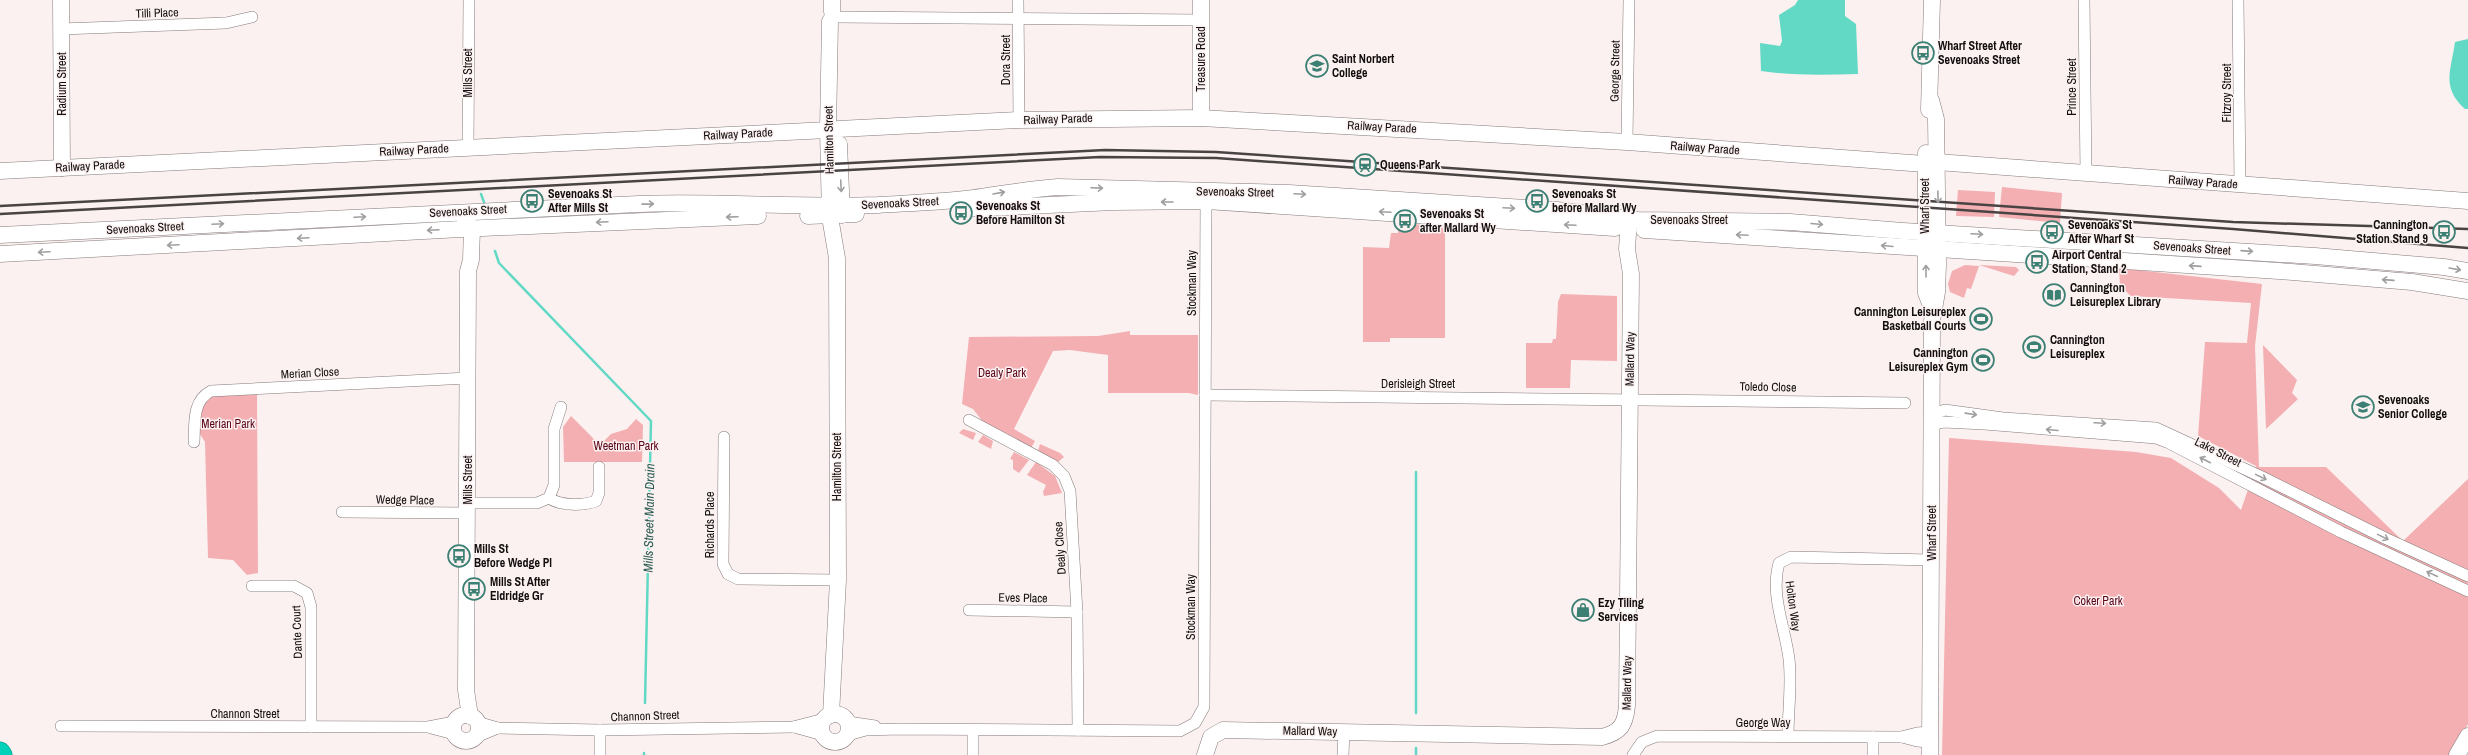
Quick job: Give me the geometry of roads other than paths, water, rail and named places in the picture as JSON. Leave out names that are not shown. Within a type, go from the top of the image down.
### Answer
[{"type":"main road","name":"Radium Street","points":[[61,0],[62,168]]},
{"type":"main road","name":"Treasure Road","points":[[1201,0],[1201,118]]},
{"type":"main road","name":"Wharf Street","points":[[1930,743],[1933,419],[1932,311],[1937,292],[1931,232],[1932,0]]},
{"type":"main road","name":"Hamilton Street","points":[[833,14],[833,130],[837,258],[838,580],[833,676],[836,733]]},
{"type":"main road","name":"Railway Parade","points":[[0,170],[1019,120],[1201,118],[1627,142],[2468,201]]},
{"type":"main road","name":"Sevenoaks Street","points":[[0,254],[467,226],[764,216],[836,211],[1058,187],[1206,196],[1244,191],[1559,211],[1633,224],[1932,250],[2317,274],[2412,282],[2468,291]]},
{"type":"main road","name":"Sevenoaks Street","points":[[0,235],[123,230],[483,210],[706,203],[836,211]]},
{"type":"main road","points":[[445,212],[467,226],[483,210]]},
{"type":"main road","name":"Sevenoaks Street","points":[[1633,224],[1790,222],[2325,257],[2468,271]]},
{"type":"main road","name":"Mallard Way","points":[[1205,755],[1211,737],[1223,730],[1344,731],[1602,737],[1613,734],[1622,727],[1626,721],[1627,706],[1631,274],[1638,248],[1633,224]]},
{"type":"main road","name":"Mills Street","points":[[463,755],[466,731],[468,271],[471,260],[467,226]]},
{"type":"main road","points":[[82,232],[92,241],[94,249],[123,230]]},
{"type":"main road","points":[[2317,274],[2325,257]]},
{"type":"main road","points":[[2412,282],[2419,273],[2429,266]]},
{"type":"main road","points":[[2457,755],[2468,736]]},
{"type":"street","name":"Mills Street","points":[[468,147],[469,0]]},
{"type":"street","name":"Dora Street","points":[[1018,0],[1019,120]]},
{"type":"street","name":"George Street","points":[[1627,142],[1629,0]]},
{"type":"street","name":"Prince Street","points":[[2084,0],[2086,174]]},
{"type":"street","name":"Fitzroy Street","points":[[2238,0],[2240,185]]},
{"type":"street","points":[[833,14],[1200,20]]},
{"type":"street","name":"Tilli Place","points":[[62,29],[226,24],[252,17]]},
{"type":"street","name":"Stockman Way","points":[[836,733],[899,729],[973,731],[1180,731],[1196,723],[1204,707],[1206,196]]},
{"type":"street","name":"Merian Close","points":[[194,442],[197,404],[203,395],[211,391],[468,378]]},
{"type":"street","name":"Derisleigh Street","points":[[1205,395],[1630,398]]},
{"type":"street","name":"Toledo Close","points":[[1630,398],[1905,403]]},
{"type":"street","points":[[561,407],[554,429],[554,485],[549,498],[567,504],[589,504],[596,501],[599,493],[599,467]]},
{"type":"street","name":"Lake Street","points":[[1933,419],[1945,410],[2003,418],[2156,428],[2262,477],[2387,539],[2468,576]]},
{"type":"street","name":"Lake Street","points":[[1933,419],[1944,422],[2156,438],[2167,442],[2341,532],[2468,590]]},
{"type":"street","name":"Dealy Close","points":[[969,420],[1053,465],[1064,476],[1070,492],[1077,612],[1078,730]]},
{"type":"street","name":"Richards Place","points":[[724,437],[723,564],[728,574],[738,579],[838,580]]},
{"type":"street","name":"Wedge Place","points":[[342,512],[468,508],[537,503],[549,498]]},
{"type":"street","name":"Holton Way","points":[[1788,736],[1789,661],[1778,608],[1776,576],[1779,563],[1791,557],[1932,560]]},
{"type":"street","name":"Dante Court","points":[[252,586],[294,586],[307,593],[312,608],[312,727]]},
{"type":"street","name":"Eves Place","points":[[969,610],[1077,612]]},
{"type":"street","name":"Channon Street","points":[[61,726],[428,727],[466,731],[498,728],[600,730],[793,727],[836,733]]},
{"type":"street","name":"Channon Street","points":[[793,727],[836,733]]},
{"type":"street","points":[[600,730],[600,755]]},
{"type":"street","points":[[973,731],[973,755]]},
{"type":"street","points":[[1343,755],[1344,731]]},
{"type":"street","name":"George Way","points":[[1633,755],[1642,742],[1657,736],[1901,737],[1930,743]]},
{"type":"street","points":[[1873,737],[1873,755]]},
{"type":"waterway","points":[[481,194],[485,205]]},
{"type":"waterway","name":"Mills Street Main Drain","points":[[495,251],[499,263],[651,421],[645,703]]},
{"type":"waterway","points":[[1416,472],[1416,713]]},
{"type":"waterway","points":[[1416,748],[1416,755]]},
{"type":"railway","points":[[0,206],[1105,150],[1216,152],[2233,222],[2468,229]]},
{"type":"railway","points":[[0,214],[1100,157],[1216,158],[2233,229],[2468,248]]},
{"type":"place","name":"Wharf Street After Sevenoaks Street","points":[[1923,53]]},
{"type":"place","name":"Saint Norbert College","points":[[1317,66]]},
{"type":"place","name":"Queens Park","points":[[1365,165]]},
{"type":"place","name":"Sevenoaks St After Mills St","points":[[532,201]]},
{"type":"place","name":"Sevenoaks St before Mallard Wy","points":[[1537,201]]},
{"type":"place","name":"Sevenoaks St Before Hamilton St","points":[[961,213]]},
{"type":"place","name":"Sevenoaks St after Mallard Wy","points":[[1405,221]]},
{"type":"place","name":"Sevenoaks St After Wharf St","points":[[2052,232]]},
{"type":"place","name":"Cannington Station Stand 9","points":[[2444,232]]},
{"type":"place","name":"Airport Central Station, Stand 2","points":[[2037,262]]},
{"type":"place","name":"Cannington Leisureplex Library","points":[[2054,295]]},
{"type":"place","name":"Cannington Leisureplex Basketball Courts","points":[[1981,319]]},
{"type":"place","name":"Cannington Leisureplex","points":[[2034,347]]},
{"type":"place","name":"Cannington Leisureplex Gym","points":[[1983,360]]},
{"type":"place","name":"Sevenoaks Senior College","points":[[2363,407]]},
{"type":"place","name":"Mills St Before Wedge Pl","points":[[459,556]]},
{"type":"place","name":"Mills St After Eldridge Gr","points":[[474,589]]},
{"type":"place","name":"Ezy Tiling Services","points":[[1583,610]]},
{"type":"park label","name":"Dealy Park","points":[[1002,373]]},
{"type":"park label","name":"Merian Park","points":[[228,424]]},
{"type":"park label","name":"Weetman Park","points":[[626,446]]},
{"type":"park label","name":"Coker Park","points":[[2098,601]]}]
